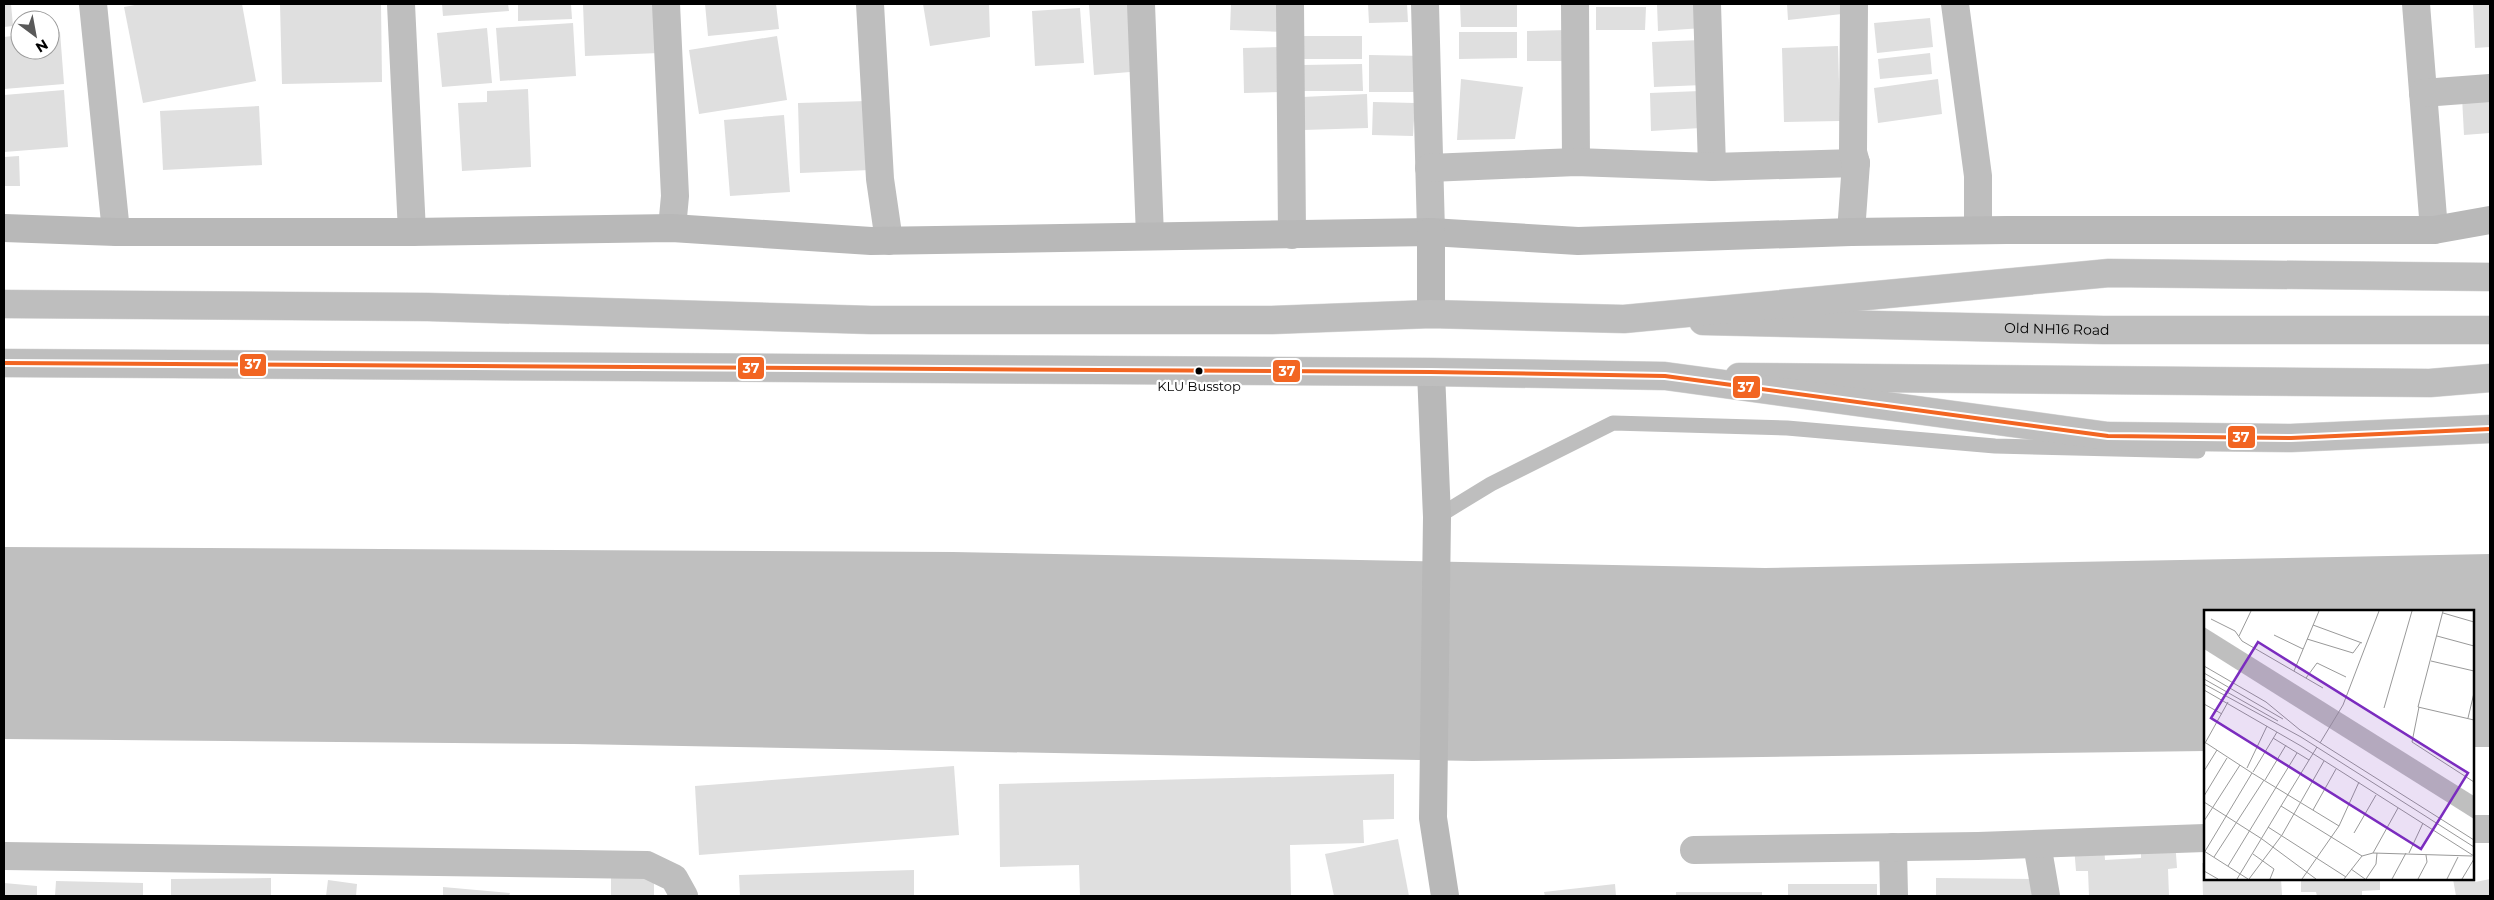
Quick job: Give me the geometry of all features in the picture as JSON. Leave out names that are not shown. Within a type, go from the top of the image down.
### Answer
[{"type":"main road","points":[[93,4],[116,232]]},
{"type":"main road","points":[[401,4],[412,232]]},
{"type":"main road","points":[[666,4],[675,196],[672,228]]},
{"type":"main road","points":[[870,4],[880,179],[889,241]]},
{"type":"main road","points":[[1141,4],[1150,236]]},
{"type":"main road","points":[[1290,4],[1292,235]]},
{"type":"main road","points":[[1425,4],[1432,232]]},
{"type":"main road","points":[[1575,4],[1576,162]]},
{"type":"main road","points":[[1707,4],[1712,168]]},
{"type":"main road","points":[[1851,232],[1856,163],[1853,152],[1854,4]]},
{"type":"main road","points":[[1955,4],[1978,176],[1978,230]]},
{"type":"main road","points":[[2416,4],[2434,230]]},
{"type":"main road","points":[[2422,93],[2490,88]]},
{"type":"main road","points":[[1429,168],[1576,162],[1712,168],[1856,163]]},
{"type":"main road","points":[[4,304],[428,306],[871,320],[1272,320],[1431,314],[1624,319],[2109,274],[2490,277]]},
{"type":"main road","name":"Old NH16 Road","points":[[1624,319],[2103,330],[2490,330]]},
{"type":"main road","points":[[4,363],[1431,372],[2420,383],[2490,378]]},
{"type":"main road","points":[[1665,376],[2108,436],[2291,438],[2490,429]]},
{"type":"main road","points":[[2474,829],[2490,829]]},
{"type":"main road","points":[[1694,850],[2037,844],[2204,838]]},
{"type":"main road","points":[[2037,844],[2046,896]]},
{"type":"main road","points":[[1893,847],[1894,896]]},
{"type":"main road","points":[[4,856],[647,865],[674,878],[684,896]]},
{"type":"street","points":[[4,228],[116,232],[412,232],[672,228],[889,241],[1432,232],[1578,241],[1978,230],[2434,230],[2490,220]]},
{"type":"street","points":[[1431,314],[1432,232]]},
{"type":"street","points":[[1431,372],[1437,517],[1433,818],[1445,896]]},
{"type":"lane","points":[[1437,517],[1491,484],[1612,423],[1787,428],[1995,446],[2198,452]]},
{"type":"shaded area","points":[[4,547],[953,552],[1765,568],[2490,554],[2490,747],[2474,747],[2474,610],[2204,610],[2204,751],[1473,761],[574,744],[4,739]]},
{"type":"building","points":[[4,4],[11,4],[10,26],[4,27]]},
{"type":"building","points":[[140,4],[242,4],[256,81],[143,103],[124,7]]},
{"type":"building","points":[[280,4],[381,4],[382,82],[282,84]]},
{"type":"building","points":[[442,4],[508,4],[509,11],[443,16]]},
{"type":"building","points":[[518,4],[571,4],[572,19],[518,21]]},
{"type":"building","points":[[583,4],[657,4],[659,53],[585,56]]},
{"type":"building","points":[[705,4],[776,4],[779,29],[708,36]]},
{"type":"building","points":[[923,4],[989,4],[990,37],[930,46]]},
{"type":"building","points":[[1150,4],[1154,70],[1094,75],[1089,5]]},
{"type":"building","points":[[1231,4],[1289,4],[1287,32],[1230,30]]},
{"type":"building","points":[[1368,4],[1407,4],[1408,22],[1369,23]]},
{"type":"building","points":[[1460,4],[1517,4],[1517,27],[1461,27]]},
{"type":"building","points":[[1657,4],[1702,4],[1703,28],[1658,31]]},
{"type":"building","points":[[1787,4],[1850,4],[1851,13],[1788,20]]},
{"type":"building","points":[[2473,4],[2490,4],[2490,47],[2475,48]]},
{"type":"building","points":[[1596,7],[1646,7],[1645,30],[1596,30]]},
{"type":"building","points":[[1080,8],[1084,63],[1035,66],[1032,11]]},
{"type":"building","points":[[1930,18],[1933,47],[1877,53],[1874,23]]},
{"type":"building","points":[[573,23],[576,76],[500,81],[496,28]]},
{"type":"building","points":[[487,28],[492,83],[442,87],[437,33]]},
{"type":"building","points":[[1569,30],[1569,61],[1527,61],[1527,31]]},
{"type":"building","points":[[60,32],[64,84],[4,89],[4,37],[10,36],[10,60],[60,60]]},
{"type":"building","points":[[1459,32],[1517,32],[1517,58],[1459,59]]},
{"type":"building","points":[[777,36],[787,100],[699,114],[689,50]]},
{"type":"building","points":[[1300,36],[1362,36],[1362,59],[1300,59]]},
{"type":"building","points":[[1701,40],[1703,85],[1654,87],[1652,42]]},
{"type":"building","points":[[1838,46],[1840,121],[1784,122],[1782,48]]},
{"type":"building","points":[[1282,47],[1283,92],[1244,93],[1243,48]]},
{"type":"building","points":[[1930,53],[1932,74],[1880,79],[1878,59]]},
{"type":"building","points":[[1369,55],[1425,56],[1424,92],[1369,92]]},
{"type":"building","points":[[1362,64],[1363,91],[1302,91],[1302,65]]},
{"type":"building","points":[[1461,79],[1523,87],[1515,139],[1457,140]]},
{"type":"building","points":[[1938,79],[1942,114],[1878,123],[1874,88]]},
{"type":"building","points":[[528,89],[531,167],[462,171],[458,103],[487,102],[487,91]]},
{"type":"building","points":[[64,90],[68,147],[4,152],[4,95]]},
{"type":"building","points":[[1700,91],[1701,128],[1651,131],[1650,93]]},
{"type":"building","points":[[1367,94],[1368,128],[1303,130],[1302,97]]},
{"type":"building","points":[[2490,95],[2490,133],[2464,135],[2462,97]]},
{"type":"building","points":[[868,101],[870,170],[800,173],[798,103]]},
{"type":"building","points":[[1373,102],[1415,103],[1413,136],[1372,135]]},
{"type":"building","points":[[259,106],[262,165],[163,170],[160,111]]},
{"type":"building","points":[[784,115],[790,192],[730,196],[724,120]]},
{"type":"building","points":[[19,156],[20,186],[4,186],[4,157]]},
{"type":"building","points":[[954,766],[959,835],[699,855],[695,786]]},
{"type":"building","points":[[1394,774],[1394,819],[1363,820],[1364,843],[1290,845],[1291,896],[1080,896],[1079,865],[1000,867],[999,784]]},
{"type":"building","points":[[1398,839],[1409,896],[1334,896],[1325,854]]},
{"type":"building","points":[[2175,840],[2177,868],[2168,869],[2169,896],[2089,896],[2088,871],[2076,871],[2074,846],[2104,844],[2105,860],[2141,858],[2141,843]]},
{"type":"building","points":[[2202,863],[2204,863],[2204,880],[2281,880],[2282,895],[2203,896]]},
{"type":"building","points":[[914,870],[914,896],[740,896],[739,875]]},
{"type":"building","points":[[654,876],[654,896],[611,896],[611,877]]},
{"type":"building","points":[[271,878],[271,896],[171,896],[171,879]]},
{"type":"building","points":[[1936,878],[2037,879],[2037,896],[1936,896]]},
{"type":"building","points":[[2474,878],[2475,882],[2490,879],[2490,896],[2456,896],[2453,880],[2474,880]]},
{"type":"building","points":[[328,880],[357,884],[356,896],[326,896]]},
{"type":"building","points":[[2301,880],[2380,880],[2380,890],[2362,891],[2362,896],[2317,896],[2316,892],[2301,892]]},
{"type":"building","points":[[56,881],[143,883],[143,896],[55,896]]},
{"type":"building","points":[[4,883],[37,886],[37,896],[4,896]]},
{"type":"building","points":[[1615,884],[1616,896],[1545,896],[1544,892]]},
{"type":"building","points":[[1788,884],[1877,884],[1877,896],[1788,896]]},
{"type":"building","points":[[443,887],[510,893],[509,896],[443,896]]},
{"type":"building","points":[[1676,892],[1762,892],[1762,896],[1676,896]]},
{"type":"transit line","name":"37","points":[[4,363],[1431,372],[1665,376],[2108,436],[2291,438],[2490,429]]},
{"type":"place","name":"KLU Busstop","points":[[1199,371]]}]
